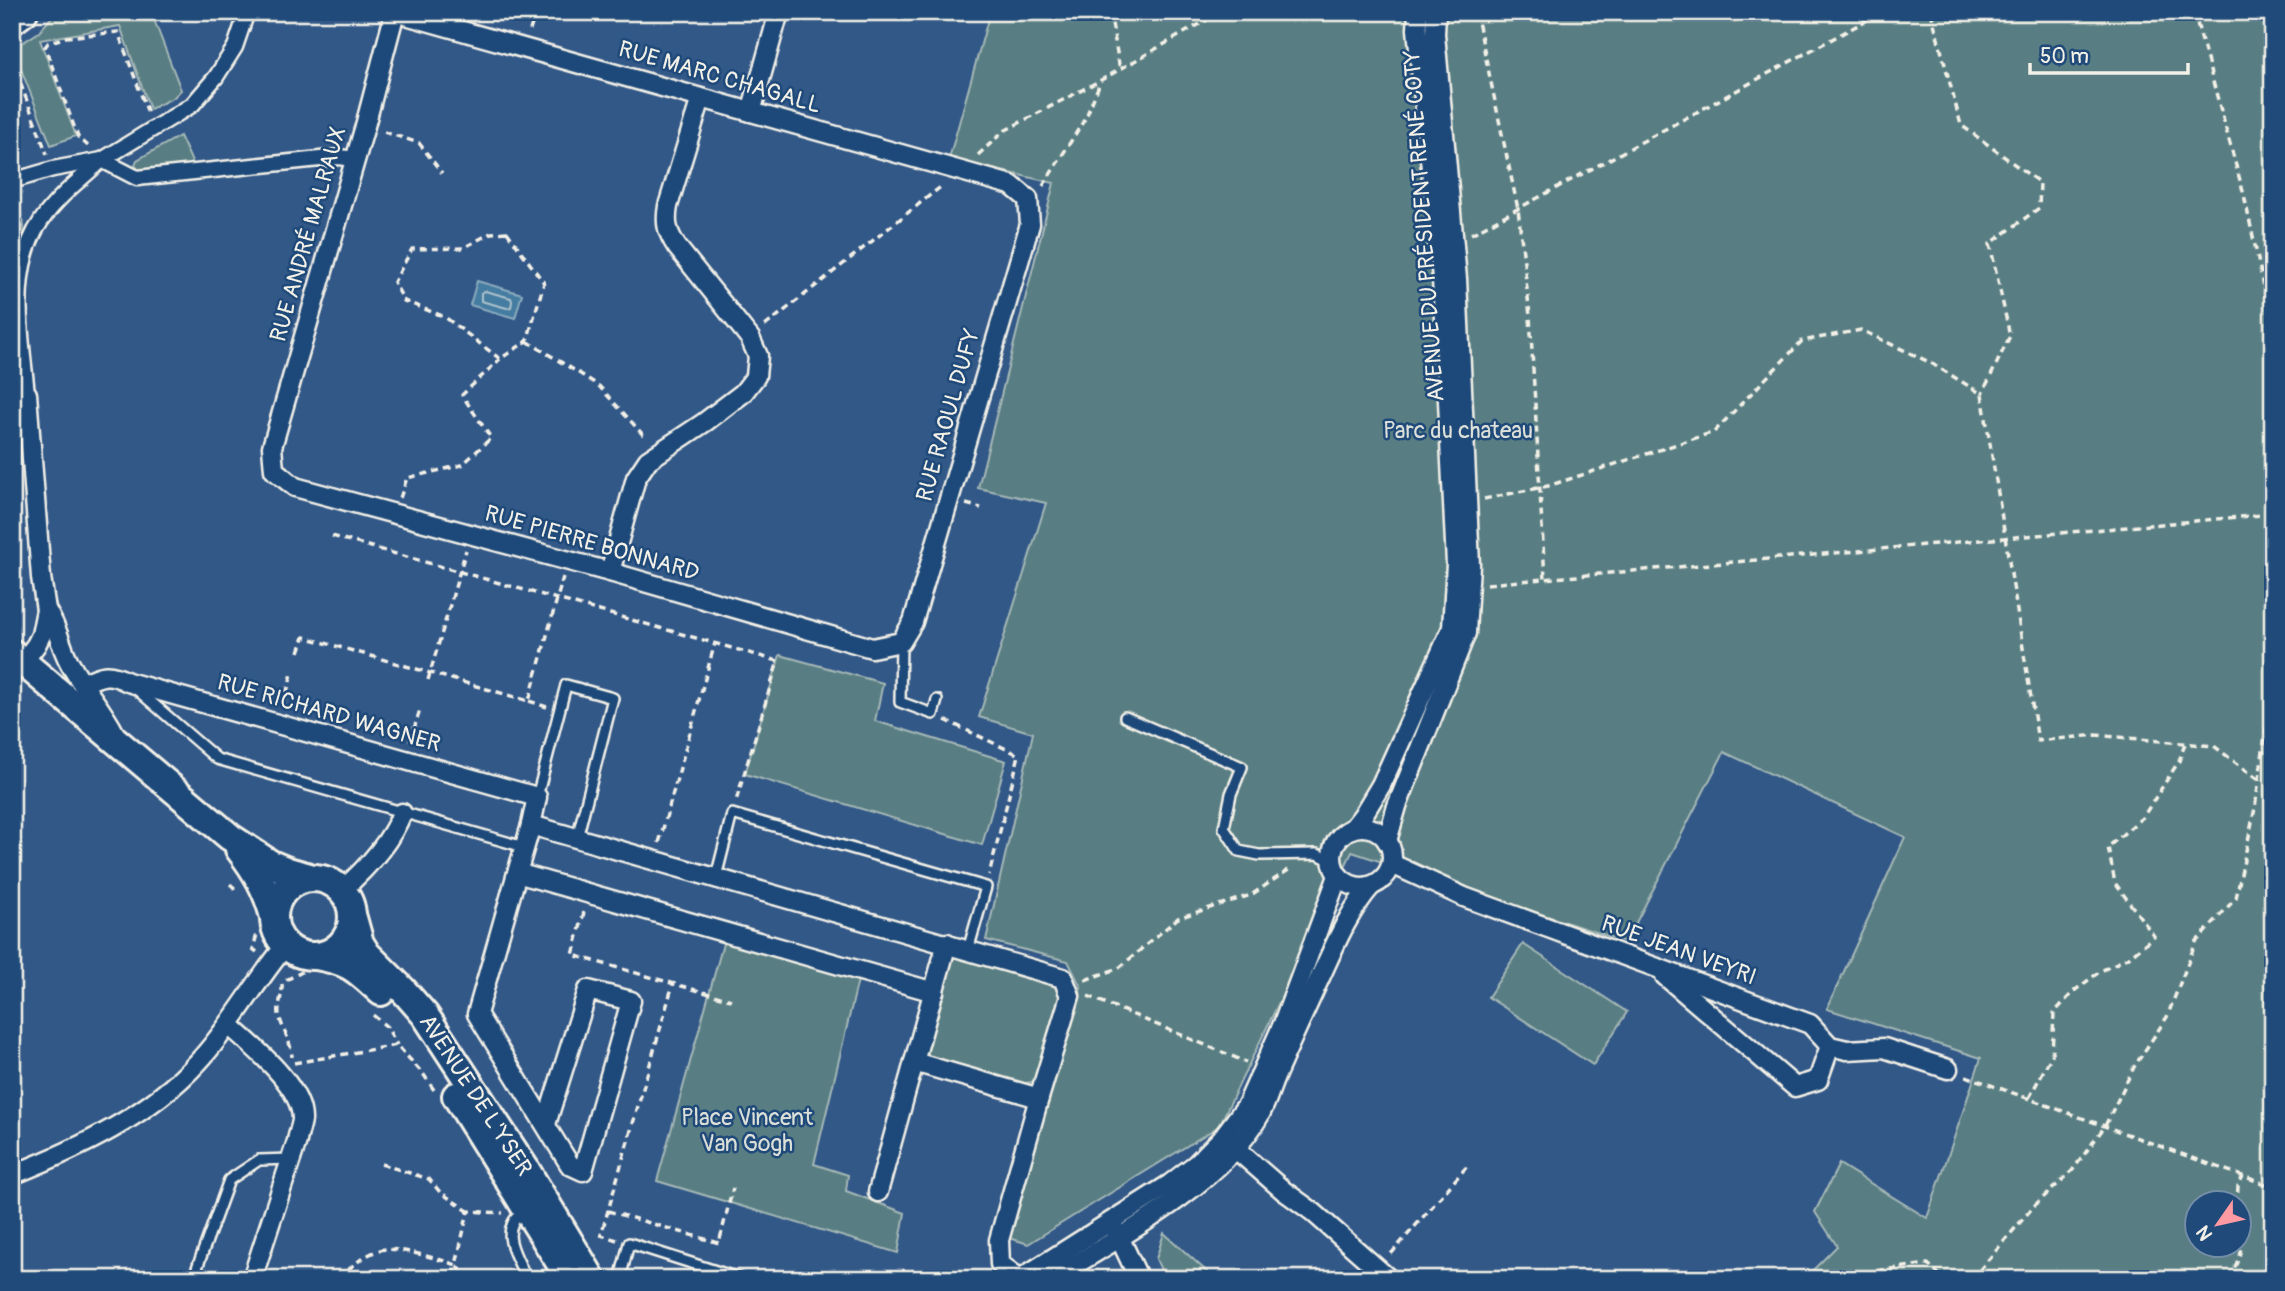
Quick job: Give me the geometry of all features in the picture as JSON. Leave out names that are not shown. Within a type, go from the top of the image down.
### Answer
[{"type":"main road","points":[[12,21],[24,12]]},
{"type":"main road","points":[[17,658],[230,837],[271,864],[333,883],[342,890],[348,898],[353,918],[351,929],[338,948],[313,964],[305,956],[278,954],[274,917],[267,891],[258,874],[230,837]]},
{"type":"main road","points":[[274,917],[276,905],[290,885],[313,878]]},
{"type":"main road","name":"AVENUE DE L'YSER","points":[[353,918],[360,943],[367,954],[425,1015],[525,1168],[592,1279]]},
{"type":"main road","name":"AVENUE DE L'YSER","points":[[313,964],[342,961],[349,965],[394,1003],[412,1025],[521,1213],[570,1279]]},
{"type":"street","points":[[17,658],[36,645],[46,610],[41,578],[36,419],[27,394],[19,286],[27,251],[40,222],[63,195],[102,160],[192,105],[216,77],[235,47],[247,12]]},
{"type":"street","name":"RUE MARC CHAGALL","points":[[395,12],[961,170],[1011,185],[1028,199]]},
{"type":"street","name":"RUE ANDRÉ MALRAUX","points":[[274,470],[272,447],[365,126],[395,12]]},
{"type":"street","points":[[751,112],[779,12]]},
{"type":"street","name":"AVENUE DU PRÉSIDENT RENÉ COTY","points":[[1352,829],[1381,785],[1452,628],[1456,564],[1442,278],[1417,29],[1418,12]]},
{"type":"street","name":"AVENUE DU PRÉSIDENT RENÉ COTY","points":[[1387,841],[1402,794],[1465,633],[1468,586],[1467,502],[1454,244],[1434,34],[1436,12]]},
{"type":"street","points":[[610,572],[636,478],[648,460],[743,393],[756,376],[758,356],[750,338],[667,232],[668,205],[701,98]]},
{"type":"street","points":[[12,181],[53,169],[102,160],[137,178],[339,157],[355,159]]},
{"type":"street","name":"RUE RAOUL DUFY","points":[[901,642],[913,622],[1012,288],[1030,224],[1028,199]]},
{"type":"street","name":"RUE PIERRE BONNARD","points":[[274,470],[295,487],[610,572],[872,649],[901,642]]},
{"type":"street","points":[[46,610],[55,623],[72,668],[106,715],[120,744]]},
{"type":"street","name":"RUE RICHARD WAGNER","points":[[83,684],[99,676],[114,675],[128,682],[277,725],[537,797]]},
{"type":"street","points":[[537,797],[477,1014],[569,1165],[583,1171],[631,1001],[588,990],[546,1124]]},
{"type":"street","points":[[342,890],[361,872],[396,829],[402,813]]},
{"type":"street","points":[[531,825],[1063,978],[1070,996],[999,1240],[1000,1264],[1020,1279],[1200,1182],[1229,1144],[1260,1115],[1341,932],[1358,901],[1371,886],[1384,878],[1392,864],[1391,848],[1375,830],[1359,827],[1352,829],[1334,845],[1335,869],[1283,1024],[1229,1144]]},
{"type":"street","name":"RUE JEAN VEYRI","points":[[1392,864],[1464,897],[1810,1024],[1830,1046]]},
{"type":"street","points":[[1335,869],[1346,883],[1356,887],[1371,886]]},
{"type":"street","points":[[517,873],[934,992]]},
{"type":"street","points":[[878,1192],[947,943]]},
{"type":"street","points":[[12,1175],[66,1154],[107,1133],[169,1090],[198,1062],[229,1025],[278,954]]},
{"type":"street","points":[[1657,969],[1795,1087],[1818,1080],[1830,1046],[1847,1050],[1884,1048],[1948,1069]]},
{"type":"street","points":[[229,1025],[287,1070],[302,1119],[252,1279]]},
{"type":"street","points":[[914,1062],[1039,1098]]},
{"type":"street","points":[[1229,1144],[1313,1212],[1383,1274]]},
{"type":"street","points":[[1051,1279],[1115,1229]]},
{"type":"street","points":[[1115,1229],[1139,1279]]},
{"type":"lane","points":[[901,642],[900,702],[933,714],[937,700]]},
{"type":"lane","points":[[128,682],[217,759],[524,848]]},
{"type":"lane","points":[[537,797],[566,685],[612,698],[576,838]]},
{"type":"lane","points":[[1125,717],[1242,767],[1231,794],[1224,828],[1240,851],[1259,855],[1317,854],[1335,869]]},
{"type":"lane","points":[[716,877],[732,814],[986,887],[968,950]]},
{"type":"lane","points":[[193,1279],[229,1180],[258,1160],[291,1159]]},
{"type":"lane","points":[[521,1213],[509,1229],[513,1249],[527,1279]]},
{"type":"lane","points":[[620,1279],[629,1243],[741,1279]]},
{"type":"path","points":[[1110,12],[1120,70]]},
{"type":"path","points":[[750,338],[961,170],[1004,131],[1222,12]]},
{"type":"path","points":[[1476,12],[1518,209],[1530,316],[1545,579]]},
{"type":"path","points":[[1454,244],[1882,12]]},
{"type":"path","points":[[1931,12],[1961,125],[2040,183],[2039,208],[1990,244],[2010,336],[1982,394],[2038,741],[2096,735],[2214,746],[2259,780]]},
{"type":"path","points":[[2194,12],[2244,195],[2273,329]]},
{"type":"path","points":[[102,160],[78,137],[45,47],[48,43],[66,37],[118,32],[154,128]]},
{"type":"path","points":[[12,61],[53,169]]},
{"type":"path","points":[[1028,199],[1045,184],[1086,117],[1101,80]]},
{"type":"path","points":[[365,126],[419,143],[442,173]]},
{"type":"path","points":[[394,514],[407,478],[461,465],[491,438],[462,395],[500,359],[527,341],[544,283],[507,232],[491,233],[463,248],[412,249],[394,282],[404,301],[445,317],[500,359]]},
{"type":"path","points":[[1467,502],[1541,487],[1714,432],[1802,341],[1861,330],[1931,363],[1982,394]]},
{"type":"path","points":[[527,341],[598,385],[659,452]]},
{"type":"path","points":[[1468,586],[2273,513]]},
{"type":"path","points":[[428,680],[471,535]]},
{"type":"path","points":[[331,536],[778,661],[732,814]]},
{"type":"path","points":[[299,652],[304,637],[529,701],[568,561]]},
{"type":"path","points":[[654,860],[715,643]]},
{"type":"path","points":[[277,725],[292,674]]},
{"type":"path","points":[[1972,1279],[2034,1206],[2072,1171],[2105,1126],[2134,1067],[2167,1017],[2196,942],[2236,898],[2259,780],[2273,681]]},
{"type":"path","points":[[405,760],[420,710]]},
{"type":"path","points":[[933,714],[1019,755],[986,887]]},
{"type":"path","points":[[2029,1098],[2052,1055],[2054,1013],[2073,992],[2129,957],[2154,936],[2115,883],[2108,846],[2143,817],[2179,761],[2186,743]]},
{"type":"path","points":[[1067,988],[1119,968],[1178,918],[1251,895],[1295,866]]},
{"type":"path","points":[[589,894],[573,955],[731,1000]]},
{"type":"path","points":[[278,954],[286,980]]},
{"type":"path","points":[[313,964],[281,985],[283,992],[278,1006],[279,1018],[292,1048],[287,1070],[397,1045]]},
{"type":"path","points":[[629,1243],[601,1235],[673,984]]},
{"type":"path","points":[[1067,988],[1132,1012],[1249,1063]]},
{"type":"path","points":[[367,1012],[380,1019],[387,1027],[397,1045],[424,1074],[439,1097]]},
{"type":"path","points":[[1948,1069],[2273,1187]]},
{"type":"path","points":[[381,1164],[429,1179],[440,1192],[468,1211],[521,1213]]},
{"type":"path","points":[[1383,1274],[1469,1164]]},
{"type":"path","points":[[2238,1190],[2243,1176]]},
{"type":"path","points":[[608,1211],[719,1243],[733,1188]]},
{"type":"path","points":[[453,1279],[468,1211]]},
{"type":"path","points":[[341,1279],[366,1257],[385,1249],[439,1259],[456,1265],[470,1279]]},
{"type":"path","points":[[2238,1260],[2235,1267],[2238,1279]]},
{"type":"path","points":[[1843,1279],[1868,1272],[1928,1264],[1944,1279]]},
{"type":"green space","points":[[56,12],[151,12],[181,90],[173,98],[150,109],[120,26],[40,40],[76,136],[51,145],[13,49],[39,32]]},
{"type":"green space","name":"Parc du chateau","points":[[990,12],[2273,12],[2273,1279],[1804,1279],[1837,1246],[1815,1212],[1839,1164],[1927,1218],[1981,1058],[1827,1009],[1905,837],[1724,752],[1626,942],[1352,852],[1219,1126],[1028,1244],[1010,1238],[1081,987],[1068,961],[986,940],[1033,733],[979,717],[1046,503],[978,488],[1054,183],[949,159]]},
{"type":"green space","points":[[180,136],[192,162],[190,167],[139,171],[135,165],[137,160]]},
{"type":"green space","points":[[12,201],[21,215],[24,227],[21,239],[12,253]]},
{"type":"green space","points":[[780,655],[883,683],[875,721],[1006,761],[982,845],[745,774]]},
{"type":"green space","name":"Place Vincent Van Gogh","points":[[724,940],[858,980],[814,1164],[848,1175],[846,1191],[905,1213],[898,1253],[657,1181]]},
{"type":"green space","points":[[947,943],[1055,979],[1061,992],[1038,1075],[1032,1082],[1019,1084],[928,1055],[925,1049]]},
{"type":"green space","points":[[1523,944],[1627,1012],[1593,1065],[1488,997]]},
{"type":"green space","points":[[1164,1233],[1215,1279],[1165,1279],[1156,1259]]},
{"type":"water","points":[[477,281],[522,294],[515,318],[470,305]]}]
